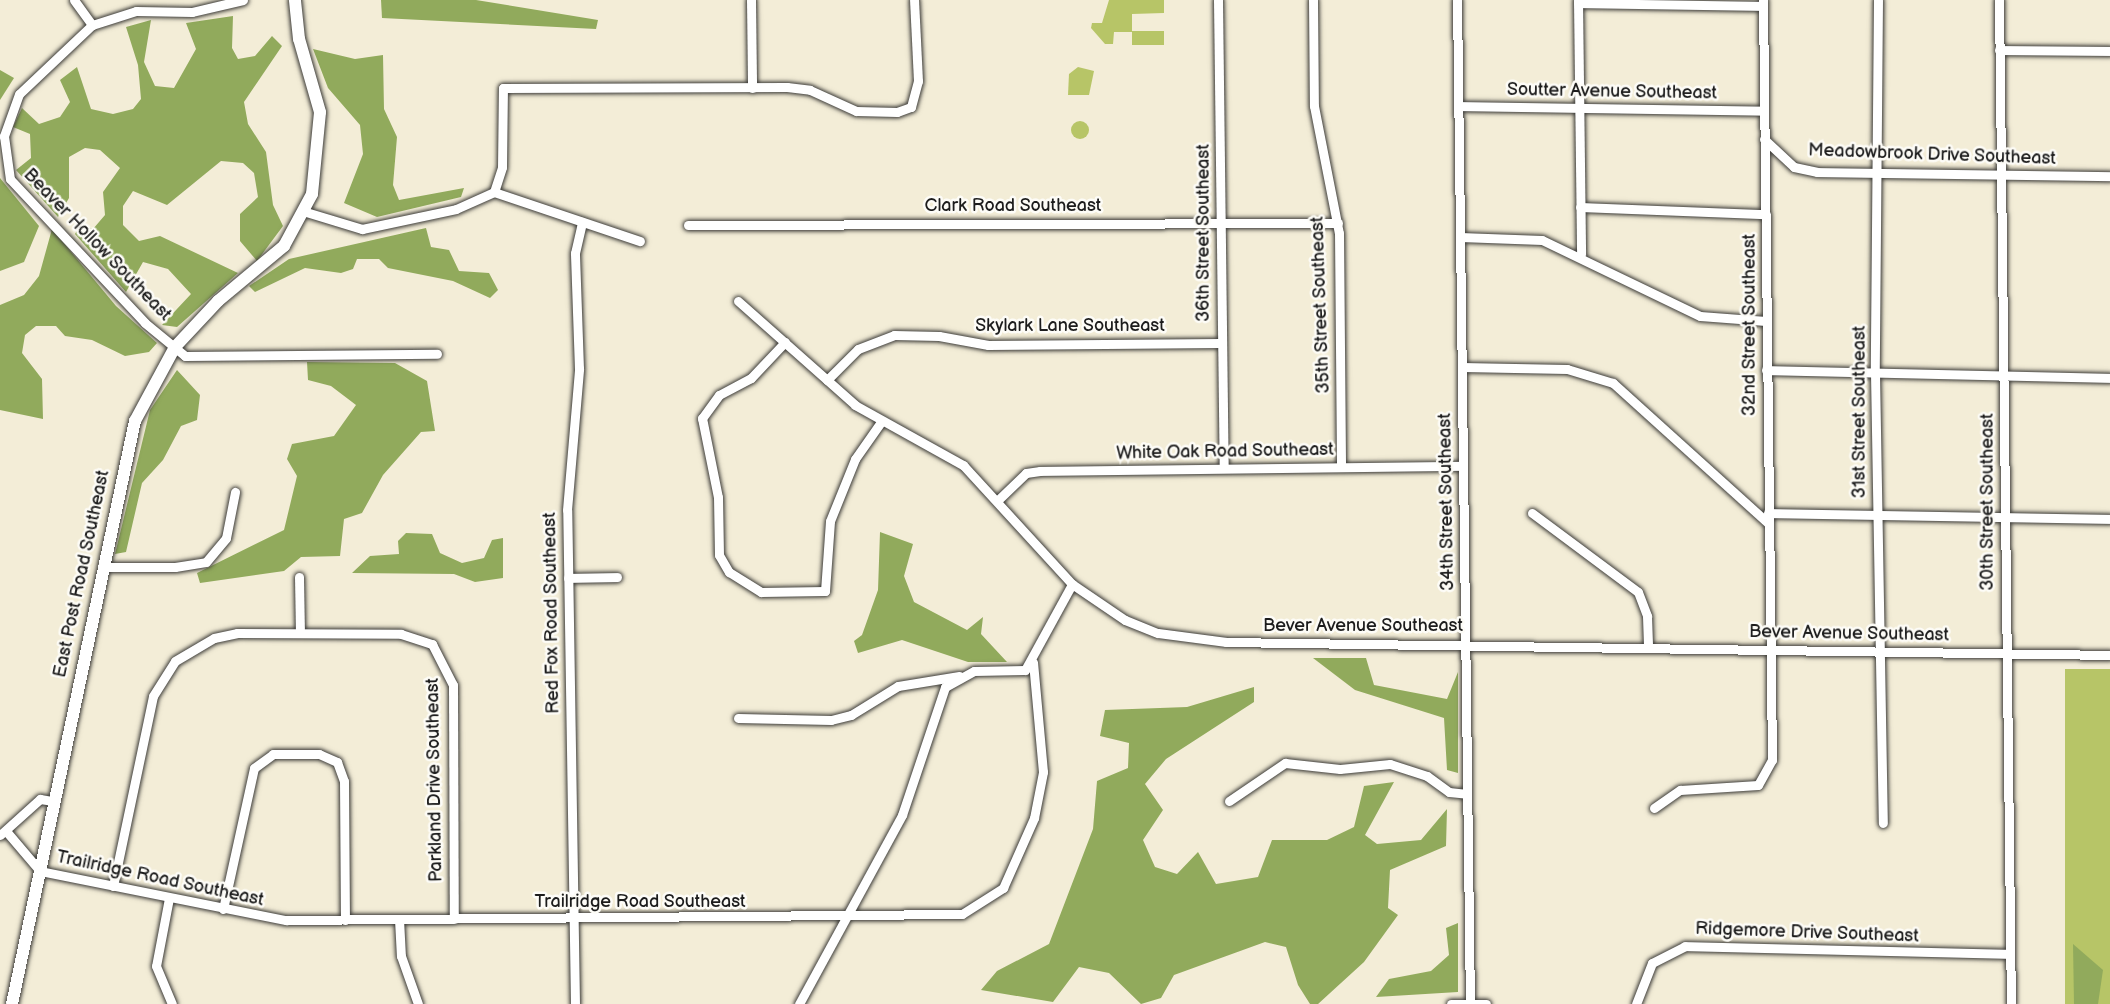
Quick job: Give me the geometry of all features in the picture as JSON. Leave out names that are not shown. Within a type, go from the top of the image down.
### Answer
[{"type":"main road","name":"East Post Road Southeast","points":[[12,1004],[52,801],[133,429],[176,347],[218,301],[273,258],[306,212],[320,153],[320,112],[299,39],[295,0]]},
{"type":"street","points":[[74,0],[92,26]]},
{"type":"street","name":"Beaver Hollow Southeast","points":[[243,0],[192,12],[136,11],[92,26],[19,94],[4,136],[3,159],[10,179],[30,204],[77,246],[145,323],[185,356],[207,358],[437,354]]},
{"type":"street","points":[[751,0],[752,88]]},
{"type":"street","points":[[494,192],[502,167],[503,88],[801,88],[871,113],[911,107],[918,81],[914,0]]},
{"type":"street","name":"36th Street Southeast","points":[[1218,0],[1224,467]]},
{"type":"street","name":"35th Street Southeast","points":[[1313,0],[1314,106],[1338,223],[1341,466]]},
{"type":"street","name":"34th Street Southeast","points":[[1457,0],[1470,1004]]},
{"type":"street","name":"31st Street Southeast","points":[[1878,0],[1880,173],[1875,373],[1883,823]]},
{"type":"street","name":"30th Street Southeast","points":[[1999,0],[2011,1004]]},
{"type":"street","points":[[1581,254],[1578,2],[1763,3]]},
{"type":"street","name":"32nd Street Southeast","points":[[1654,808],[1680,790],[1746,790],[1768,775],[1770,649],[1763,3]]},
{"type":"street","points":[[1999,50],[2110,51]]},
{"type":"street","name":"Soutter Avenue Southeast","points":[[1459,106],[1764,111]]},
{"type":"street","name":"Meadowbrook Drive Southeast","points":[[1764,139],[1794,167],[1880,173],[2110,176]]},
{"type":"street","points":[[306,212],[362,229],[456,209],[494,192],[640,241]]},
{"type":"street","points":[[1580,207],[1766,214]]},
{"type":"street","name":"Red Fox Road Southeast","points":[[576,1004],[567,510],[579,369],[575,253],[582,222]]},
{"type":"street","name":"Clark Road Southeast","points":[[688,225],[1338,223]]},
{"type":"street","points":[[1460,237],[1542,240],[1581,254],[1700,316],[1766,321]]},
{"type":"street","name":"Bever Avenue Southeast","points":[[738,301],[827,380],[881,422],[941,450],[998,500],[1072,584],[1125,620],[1188,641],[1465,643],[2110,656]]},
{"type":"street","name":"Skylark Lane Southeast","points":[[827,380],[858,349],[894,335],[939,336],[988,345],[1221,343]]},
{"type":"street","points":[[785,342],[752,378],[719,395],[702,418],[718,497],[719,555],[729,572],[761,592],[825,591],[830,521],[855,459],[881,422]]},
{"type":"street","points":[[1462,367],[1567,369],[1613,383],[1768,518],[1877,515],[2110,519]]},
{"type":"street","points":[[1766,370],[2110,378]]},
{"type":"street","name":"White Oak Road Southeast","points":[[998,500],[1026,473],[1040,471],[1224,467],[1463,466]]},
{"type":"street","points":[[102,567],[175,567],[206,562],[226,538],[235,492]]},
{"type":"street","points":[[1532,513],[1638,592],[1647,616],[1648,646]]},
{"type":"street","points":[[568,578],[617,576]]},
{"type":"street","points":[[299,577],[300,633]]},
{"type":"street","points":[[738,718],[831,720],[851,715],[898,686],[959,676],[1025,670],[1033,662],[1072,584]]},
{"type":"street","name":"Parkland Drive Southeast","points":[[112,886],[148,712],[163,676],[192,648],[214,638],[300,633],[417,637],[446,663],[453,685],[454,919]]},
{"type":"street","name":"Trailridge Road Southeast","points":[[40,871],[286,920],[844,917],[962,914],[1003,888],[1014,872],[1042,785],[1033,662]]},
{"type":"street","points":[[799,1004],[844,917],[896,828],[936,706],[959,676]]},
{"type":"street","points":[[224,909],[254,768],[273,754],[319,754],[337,762],[344,781],[345,920]]},
{"type":"street","points":[[1229,801],[1285,763],[1340,769],[1390,764],[1427,776],[1449,792],[1467,794]]},
{"type":"street","points":[[40,871],[3,833],[40,799],[52,801]]},
{"type":"street","points":[[168,898],[156,966],[172,1004]]},
{"type":"street","points":[[399,919],[401,956],[418,1004]]},
{"type":"street","name":"Ridgemore Drive Southeast","points":[[1636,1004],[1652,963],[1685,946],[2010,954]]},
{"type":"street","points":[[1451,1004],[1486,1004]]},
{"type":"green space","points":[[381,0],[476,0],[598,20],[596,29],[382,18]]},
{"type":"green space","points":[[1109,0],[1164,0],[1164,13],[1132,14],[1132,31],[1164,31],[1164,45],[1132,45],[1132,32],[1114,32],[1113,44],[1105,44],[1091,28],[1092,23],[1102,23]]},
{"type":"green space","points":[[233,16],[232,48],[238,59],[255,56],[272,36],[282,46],[244,102],[248,124],[266,152],[273,205],[283,226],[257,261],[240,241],[240,214],[258,197],[254,173],[243,163],[221,161],[167,205],[133,191],[123,206],[123,225],[139,241],[160,236],[238,273],[177,327],[162,325],[191,294],[168,269],[143,262],[126,292],[75,234],[81,224],[93,229],[105,215],[103,192],[120,168],[100,150],[85,148],[69,157],[69,198],[58,217],[16,170],[31,158],[30,134],[13,127],[22,108],[39,124],[60,117],[70,102],[60,80],[77,67],[91,109],[113,114],[133,109],[141,99],[138,65],[126,27],[151,20],[144,62],[155,86],[174,88],[196,49],[186,23]]},
{"type":"green space","points":[[313,49],[355,59],[383,55],[384,109],[397,137],[393,185],[399,200],[464,188],[461,197],[377,217],[344,203],[363,154],[360,125],[328,88]]},
{"type":"green space","points":[[1078,67],[1094,71],[1089,95],[1068,95],[1069,74]]},
{"type":"green space","points":[[0,70],[14,78],[0,100]]},
{"type":"green space","points":[[1076,121],[1084,121],[1089,126],[1087,137],[1076,139],[1071,134],[1071,126]]},
{"type":"green space","points":[[0,178],[39,226],[24,262],[0,271]]},
{"type":"green space","points":[[426,228],[431,247],[449,250],[459,271],[489,273],[498,290],[490,298],[453,281],[388,268],[379,259],[357,259],[353,269],[341,273],[305,268],[255,292],[249,286],[289,259]]},
{"type":"green space","points":[[52,229],[116,306],[157,343],[149,352],[125,356],[92,340],[65,336],[56,326],[36,326],[25,335],[22,353],[42,379],[43,419],[0,410],[0,305],[24,295],[39,276]]},
{"type":"green space","points":[[307,362],[395,363],[427,381],[435,431],[421,432],[383,475],[362,513],[344,519],[340,556],[301,557],[284,571],[200,583],[197,573],[284,530],[297,476],[287,459],[292,444],[334,436],[356,405],[331,386],[308,380]]},
{"type":"green space","points":[[177,370],[200,395],[197,420],[181,426],[163,460],[142,483],[126,552],[115,554],[150,410]]},
{"type":"green space","points":[[880,532],[913,544],[904,576],[914,602],[967,630],[983,617],[981,634],[1007,662],[968,662],[902,640],[858,653],[854,641],[862,635],[878,590]]},
{"type":"green space","points":[[406,533],[432,534],[440,553],[462,563],[484,558],[492,540],[503,538],[503,578],[475,582],[454,574],[352,573],[370,556],[399,554],[398,541]]},
{"type":"green space","points":[[1313,658],[1366,658],[1374,685],[1447,699],[1458,672],[1458,773],[1447,770],[1444,718],[1355,690]]},
{"type":"green space","points":[[2065,669],[2110,669],[2110,1004],[2065,1004]]},
{"type":"green space","points":[[1254,687],[1254,702],[1166,759],[1145,784],[1163,810],[1143,840],[1155,867],[1177,874],[1198,852],[1216,884],[1258,877],[1272,840],[1327,840],[1354,827],[1364,786],[1394,782],[1365,835],[1377,844],[1421,840],[1447,809],[1446,846],[1390,870],[1388,908],[1398,915],[1364,962],[1318,1004],[1310,1004],[1298,985],[1286,947],[1265,942],[1174,975],[1161,998],[1141,1004],[1109,973],[1079,967],[1053,1002],[981,990],[997,971],[1049,944],[1093,829],[1097,781],[1128,768],[1129,743],[1100,736],[1105,710],[1187,707]]},
{"type":"green space","points":[[1458,923],[1458,992],[1376,997],[1389,979],[1431,971],[1449,955],[1446,928]]},
{"type":"green space","points":[[2073,944],[2103,970],[2098,1004],[2074,1004]]}]
